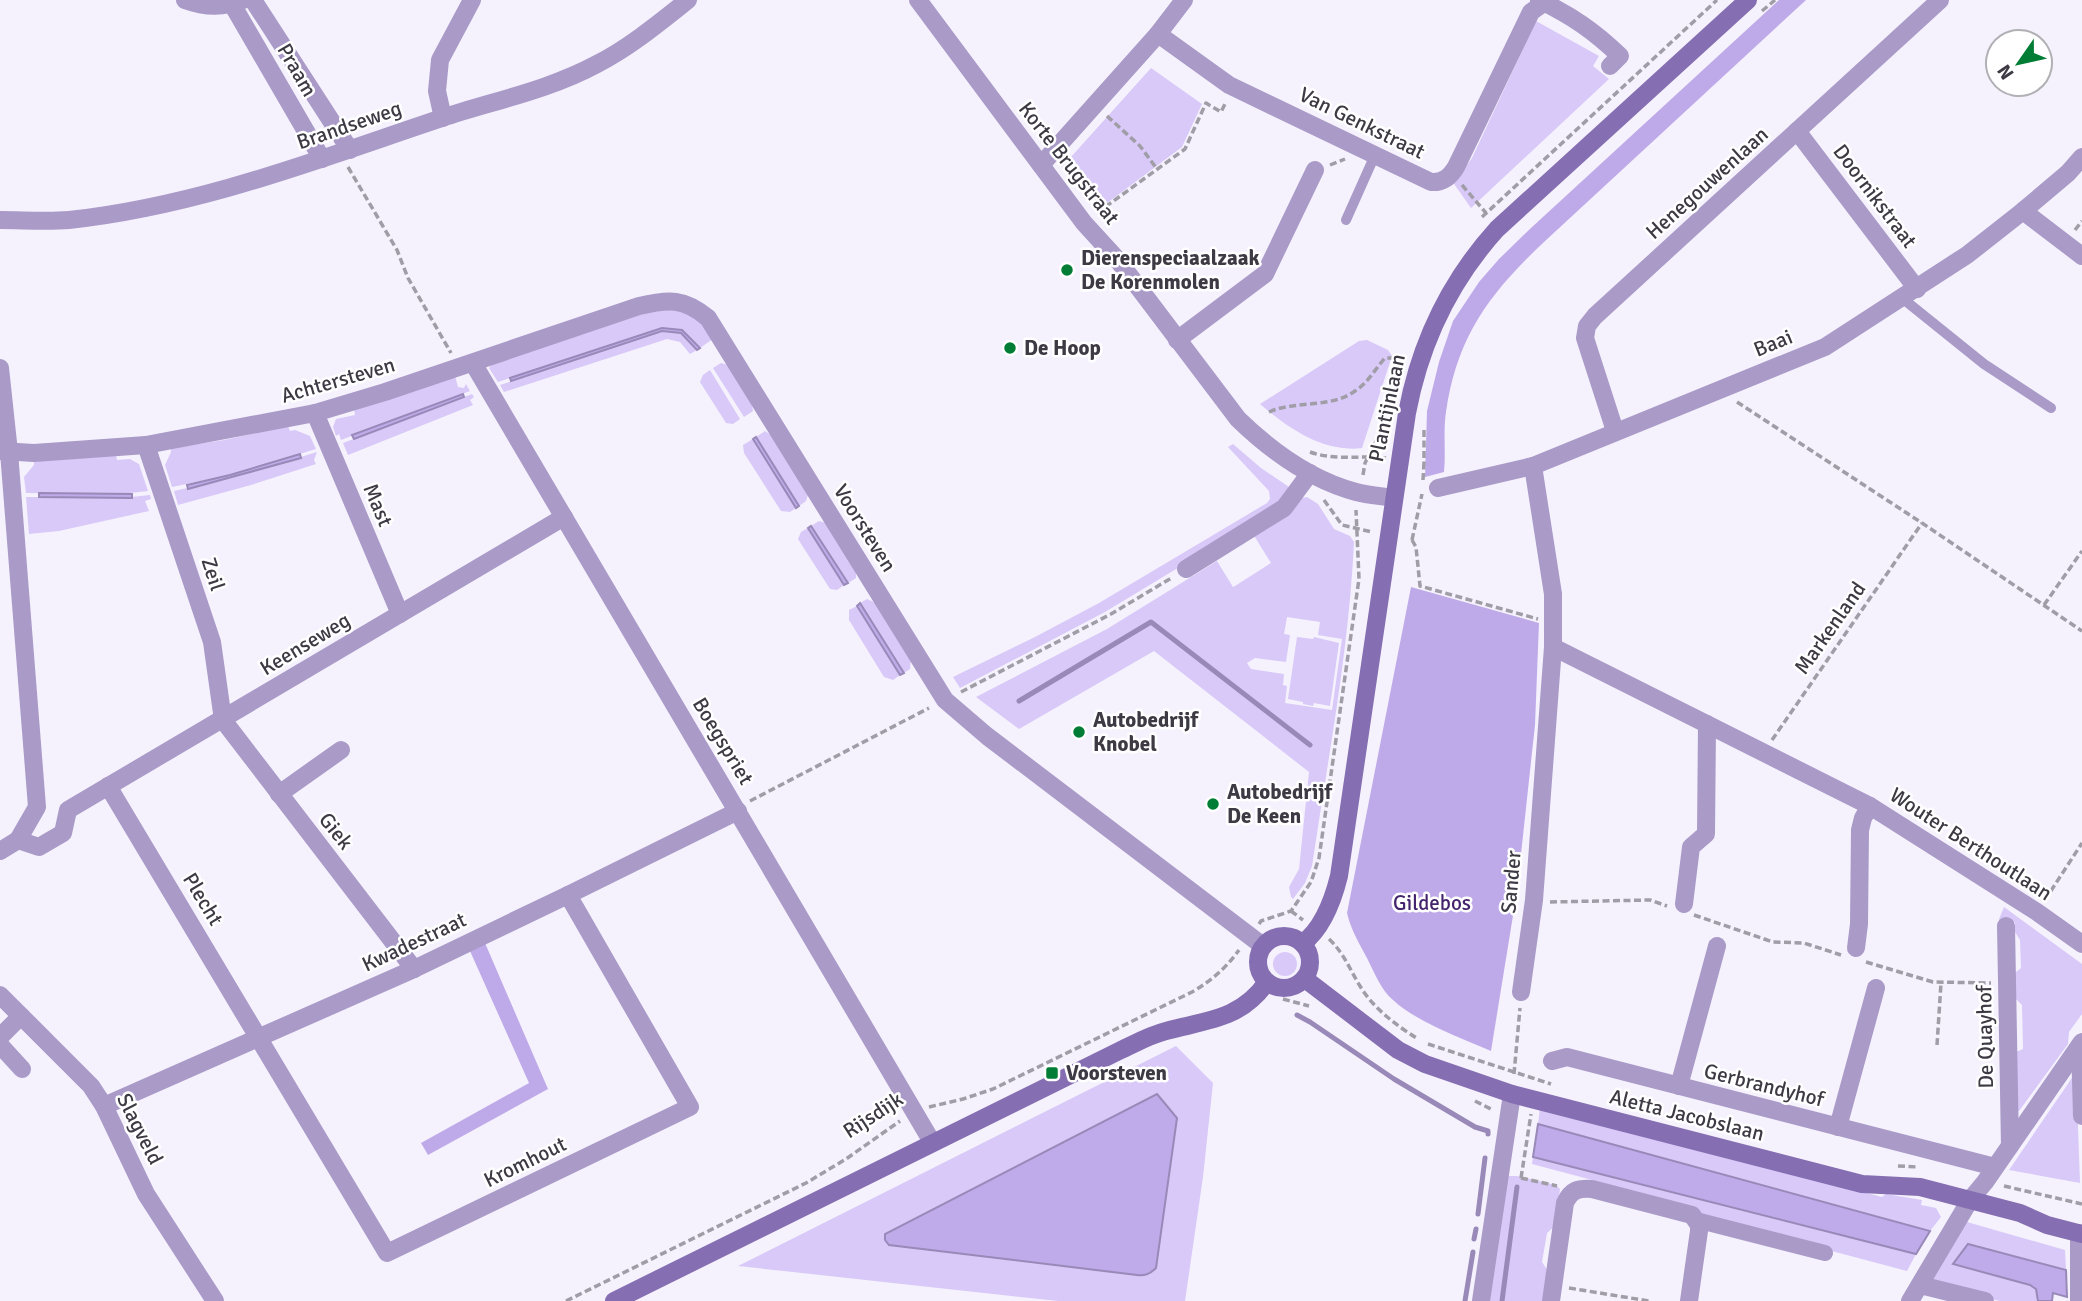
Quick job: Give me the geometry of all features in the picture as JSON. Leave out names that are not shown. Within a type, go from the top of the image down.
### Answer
[{"type":"main road","name":"Plantijnlaan","points":[[1303,943],[1325,916],[1334,897],[1339,876],[1407,413],[1420,358],[1439,312],[1469,263],[1509,217],[1748,0]]},
{"type":"main road","points":[[1278,937],[1295,938],[1303,943],[1311,959],[1305,979],[1287,989],[1280,989],[1267,982],[1258,965],[1263,946],[1278,937]]},
{"type":"main road","name":"Aletta Jacobslaan","points":[[1305,979],[1410,1058],[1512,1094],[1862,1184],[1920,1187],[2020,1213],[2052,1227],[2080,1233]]},
{"type":"main road","points":[[614,1301],[1154,1034],[1224,1017],[1249,1002],[1267,982]]},
{"type":"street","name":"Praam","points":[[185,0],[211,6],[238,2],[322,159]]},
{"type":"street","name":"Praam","points":[[253,0],[345,151]]},
{"type":"street","points":[[443,118],[437,91],[440,60],[472,0]]},
{"type":"street","name":"Brandseweg","points":[[0,220],[66,220],[138,210],[254,181],[547,85],[597,65],[644,35],[688,0]]},
{"type":"street","name":"Korte Brugstraat","points":[[918,0],[1084,223],[1118,260],[1238,419],[1260,440],[1310,472],[1352,491],[1394,498]]},
{"type":"street","points":[[1041,165],[1158,34],[1184,0]]},
{"type":"street","name":"Henegouwenlaan","points":[[1615,431],[1585,338],[1587,326],[1940,0]]},
{"type":"street","points":[[1452,174],[1531,12],[1544,1],[1573,17],[1605,41],[1620,56],[1610,65]]},
{"type":"street","name":"Van Genkstraat","points":[[1158,34],[1233,87],[1431,182],[1442,181],[1452,174]]},
{"type":"street","name":"Doornikstraat","points":[[1797,131],[1910,294]]},
{"type":"street","name":"Baai","points":[[1430,488],[1532,466],[1825,347],[1968,255],[2068,173],[2082,157]]},
{"type":"street","points":[[1177,340],[1265,274],[1315,170]]},
{"type":"street","points":[[2023,211],[2082,256]]},
{"type":"street","name":"Achtersteven","points":[[5,451],[34,453],[146,445],[315,413],[639,306],[677,301]]},
{"type":"street","name":"Voorsteven","points":[[677,301],[694,307],[708,318],[945,700],[997,744],[1263,946]]},
{"type":"street","name":"Boegspriet","points":[[466,365],[564,517],[932,1142]]},
{"type":"street","points":[[0,368],[8,523],[37,807],[18,840],[0,851]]},
{"type":"street","name":"Mast","points":[[315,413],[400,614]]},
{"type":"street","name":"Zeil","points":[[146,445],[212,642],[223,720]]},
{"type":"street","name":"Sander","points":[[1521,992],[1534,900],[1553,647],[1553,594],[1532,466]]},
{"type":"street","points":[[1186,569],[1283,508],[1310,472]]},
{"type":"street","name":"Keenseweg","points":[[68,810],[564,517]]},
{"type":"street","name":"Wouter Berthoutlaan","points":[[1553,647],[1870,806],[2037,912],[2082,944]]},
{"type":"street","name":"Giek","points":[[223,720],[414,969]]},
{"type":"street","points":[[1680,908],[1690,847],[1706,834],[1706,724]]},
{"type":"street","points":[[279,794],[341,750]]},
{"type":"street","name":"Plecht","points":[[108,786],[258,1036]]},
{"type":"street","name":"Wouter Berthoutlaan","points":[[1853,955],[1859,924],[1860,830],[1870,806]]},
{"type":"street","points":[[18,840],[39,847],[63,833],[68,810],[37,807]]},
{"type":"street","name":"Kwadestraat","points":[[104,1106],[414,969],[738,811]]},
{"type":"street","name":"Kromhout","points":[[258,1036],[387,1253],[690,1107],[568,895]]},
{"type":"street","name":"De Quayhof","points":[[2006,926],[2010,1146]]},
{"type":"street","name":"Gerbrandyhof","points":[[1679,1086],[1717,946]]},
{"type":"street","name":"Gerbrandyhof","points":[[1838,1127],[1876,988]]},
{"type":"street","name":"Slagveld","points":[[0,995],[91,1086],[104,1106],[146,1194],[215,1301]]},
{"type":"street","points":[[0,1037],[20,1016]]},
{"type":"street","points":[[1910,1301],[1970,1200],[2081,1044]]},
{"type":"street","points":[[2081,1044],[2082,1116]]},
{"type":"street","points":[[0,1045],[22,1069]]},
{"type":"street","name":"Gerbrandyhof","points":[[1552,1061],[1567,1057],[1995,1167]]},
{"type":"street","points":[[1481,1301],[1512,1094]]},
{"type":"street","points":[[1552,1293],[1565,1203],[1577,1189],[1592,1189],[1686,1212],[1696,1220],[1825,1253]]},
{"type":"street","points":[[1689,1301],[1699,1231],[1696,1220]]},
{"type":"street","points":[[2079,1301],[2080,1233]]},
{"type":"street","points":[[1920,1285],[1985,1301]]},
{"type":"lane","points":[[1346,220],[1375,155]]},
{"type":"lane","points":[[1910,294],[1984,364],[2051,408]]},
{"type":"path","points":[[1754,19],[1774,0]]},
{"type":"path","points":[[1084,223],[1185,149],[1206,103],[1221,112],[1233,87]]},
{"type":"path","points":[[1095,105],[1140,146],[1157,169]]},
{"type":"path","points":[[1315,170],[1345,159],[1352,144]]},
{"type":"path","points":[[345,151],[397,250],[408,278],[466,365]]},
{"type":"path","points":[[1452,174],[1486,213]]},
{"type":"path","points":[[1269,412],[1286,405],[1341,398],[1363,385],[1385,358],[1392,358]]},
{"type":"path","points":[[1717,390],[2082,631]]},
{"type":"path","name":"Plantijnlaan","points":[[1424,424],[1424,463]]},
{"type":"path","points":[[1300,448],[1326,456],[1369,456]]},
{"type":"path","points":[[1430,488],[1412,540],[1416,547],[1420,586],[1553,624]]},
{"type":"path","name":"Markenland","points":[[1764,751],[1922,523]]},
{"type":"path","points":[[1291,911],[1311,883],[1319,858],[1359,579],[1358,529]]},
{"type":"path","points":[[2044,605],[2082,551]]},
{"type":"path","points":[[2037,912],[2082,843]]},
{"type":"path","points":[[1534,900],[1650,900],[1680,908],[1773,942],[1804,943],[1853,955],[1933,982],[2008,983]]},
{"type":"path","name":"Rijsdijk","points":[[566,1301],[806,1183],[915,1113],[993,1089],[1192,992],[1209,982],[1239,951]]},
{"type":"path","points":[[1937,1045],[1941,982]]},
{"type":"path","points":[[1512,1094],[1521,992]]},
{"type":"path","points":[[1499,1172],[1572,1192]]},
{"type":"path","points":[[1552,1293],[1648,1301]]},
{"type":"shaded area","points":[[1536,21],[1599,56],[1593,66],[1609,79],[1471,208],[1452,181],[1472,158]]},
{"type":"shaded area","points":[[1151,68],[1202,104],[1182,147],[1099,209],[1082,186],[1074,184],[1062,167]]},
{"type":"shaded area","points":[[676,308],[695,315],[713,339],[700,348],[682,330],[662,328],[498,382],[489,368],[492,364],[639,315]]},
{"type":"shaded area","points":[[662,328],[682,330],[700,348],[697,350],[681,333],[662,331],[511,381],[510,378]]},
{"type":"shaded area","points":[[662,331],[681,333],[697,350],[690,354],[680,342],[667,339],[504,392],[500,385]]},
{"type":"shaded area","points":[[1367,340],[1388,350],[1392,356],[1362,448],[1348,449],[1320,443],[1294,430],[1260,404],[1359,341]]},
{"type":"shaded area","points":[[721,363],[728,365],[752,405],[753,411],[744,417],[713,368]]},
{"type":"shaded area","points":[[710,370],[740,419],[733,424],[726,423],[700,382],[703,375]]},
{"type":"shaded area","points":[[455,376],[458,387],[464,388],[466,384],[470,391],[341,440],[339,434],[336,436],[333,427],[336,419],[355,415],[354,409]]},
{"type":"shaded area","points":[[463,394],[464,397],[354,439],[352,435]]},
{"type":"shaded area","points":[[472,394],[474,397],[470,400],[473,405],[348,455],[343,443]]},
{"type":"shaded area","points":[[288,426],[290,431],[295,430],[310,436],[316,449],[230,475],[172,487],[165,465],[171,448]]},
{"type":"shaded area","points":[[765,431],[771,435],[808,495],[806,501],[799,506],[756,437]]},
{"type":"shaded area","points":[[756,437],[799,506],[796,508],[753,439]]},
{"type":"shaded area","points":[[753,439],[796,508],[790,512],[781,511],[744,453],[743,445]]},
{"type":"shaded area","points":[[1233,444],[1289,487],[1280,501],[1196,557],[1105,612],[960,688],[953,677],[1099,603],[1267,503],[1270,499],[1269,491],[1228,447]]},
{"type":"shaded area","points":[[317,452],[314,460],[316,464],[178,505],[174,491],[232,478]]},
{"type":"shaded area","points":[[300,454],[301,458],[188,489],[187,485]]},
{"type":"shaded area","points":[[116,455],[117,460],[130,459],[139,464],[148,491],[121,494],[26,493],[24,477],[34,465],[34,460]]},
{"type":"shaded area","points":[[39,493],[132,494],[132,498],[39,497]]},
{"type":"shaded area","points":[[150,495],[151,499],[145,501],[149,511],[59,531],[29,534],[26,497],[122,498]]},
{"type":"shaded area","points":[[1307,497],[1318,504],[1334,529],[1350,536],[1354,542],[1343,664],[1312,866],[1305,883],[1293,899],[1289,887],[1299,869],[1309,772],[1154,651],[1019,729],[976,697],[1107,629],[1217,561],[1233,587],[1235,586],[1271,563],[1253,534]],"holes":[[[1287,617],[1320,622],[1318,635],[1342,639],[1332,710],[1285,703],[1287,686],[1283,685],[1284,674],[1251,669],[1247,663],[1255,658],[1286,662],[1290,635],[1284,634]]]},
{"type":"shaded area","points":[[819,521],[826,523],[856,572],[856,578],[848,583],[811,526]]},
{"type":"shaded area","points":[[811,526],[848,583],[844,585],[808,528]]},
{"type":"shaded area","points":[[808,528],[844,585],[837,590],[830,589],[798,539],[801,532]]},
{"type":"shaded area","points":[[867,599],[876,603],[911,659],[910,669],[904,673],[860,603]]},
{"type":"shaded area","points":[[860,603],[904,673],[900,675],[857,606]]},
{"type":"shaded area","points":[[857,606],[900,675],[893,680],[884,677],[849,620],[849,610]]},
{"type":"shaded area","points":[[1297,637],[1314,637],[1339,643],[1330,706],[1314,703],[1313,706],[1288,699]]},
{"type":"shaded area","points":[[2004,907],[2082,964],[2082,1014],[2069,1032],[2068,1044],[2019,1111],[2016,1052],[2023,1049],[2022,1005],[2015,998],[2015,973],[2021,968],[2020,940],[2015,932],[2015,922],[2001,922],[1999,919]]},
{"type":"shaded area","points":[[1285,952],[1294,955],[1297,964],[1294,973],[1285,976],[1276,973],[1273,964],[1276,955]]},
{"type":"shaded area","points":[[1176,1046],[1213,1083],[1185,1301],[1058,1301],[738,1266]]},
{"type":"shaded area","points":[[2076,1072],[2080,1183],[2009,1170]]},
{"type":"shaded area","points":[[1157,1094],[1177,1118],[1156,1268],[1149,1273],[1137,1275],[889,1245],[885,1240],[885,1234]]},
{"type":"shaded area","points":[[1540,1108],[1882,1197],[1886,1194],[1922,1200],[1921,1205],[1936,1208],[1941,1217],[1930,1231],[1538,1124]]},
{"type":"shaded area","points":[[1538,1124],[1930,1231],[1916,1254],[1533,1157]]},
{"type":"shaded area","points":[[1533,1157],[1916,1254],[1907,1271],[1703,1217],[1694,1207],[1532,1164]]},
{"type":"shaded area","points":[[1507,1176],[1556,1185],[1560,1189],[1555,1226],[1547,1233],[1542,1262],[1548,1271],[1543,1301],[1489,1301]]},
{"type":"shaded area","points":[[1967,1222],[2065,1250],[2066,1270],[1969,1244],[1953,1264],[2030,1285],[2036,1289],[2038,1301],[2000,1301],[1928,1283]]},
{"type":"shaded area","points":[[1968,1244],[2066,1270],[2067,1297],[2053,1293],[2052,1301],[2038,1301],[2036,1289],[2030,1285],[1953,1264]]},
{"type":"green space","points":[[1779,0],[1806,0],[1544,242],[1492,298],[1468,338],[1451,385],[1445,419],[1444,472],[1425,477],[1427,411],[1439,362],[1453,321],[1479,282],[1531,228]]},
{"type":"green space","name":"Gildebos","points":[[1411,587],[1539,623],[1535,725],[1517,891],[1491,1051],[1426,1022],[1393,1000],[1378,980],[1347,913]]},
{"type":"green space","points":[[485,943],[548,1089],[428,1155],[421,1143],[529,1083],[470,951]]},
{"type":"waterway","points":[[1019,701],[1151,622],[1310,745]]},
{"type":"waterway","points":[[1297,1015],[1394,1079],[1475,1127],[1488,1131],[1488,1134]]},
{"type":"waterway","points":[[1478,1214],[1485,1158]]},
{"type":"waterway","points":[[1502,1301],[1517,1187]]},
{"type":"waterway","points":[[1474,1239],[1476,1229]]},
{"type":"waterway","points":[[1465,1301],[1473,1252]]},
{"type":"place","name":"Dierenspeciaalzaak De Korenmolen","points":[[1067,270]]},
{"type":"place","name":"De Hoop","points":[[1010,348]]},
{"type":"place","name":"Autobedrijf Knobel","points":[[1079,732]]},
{"type":"place","name":"Autobedrijf De Keen","points":[[1213,804]]},
{"type":"place","name":"Voorsteven","points":[[1052,1073]]}]
